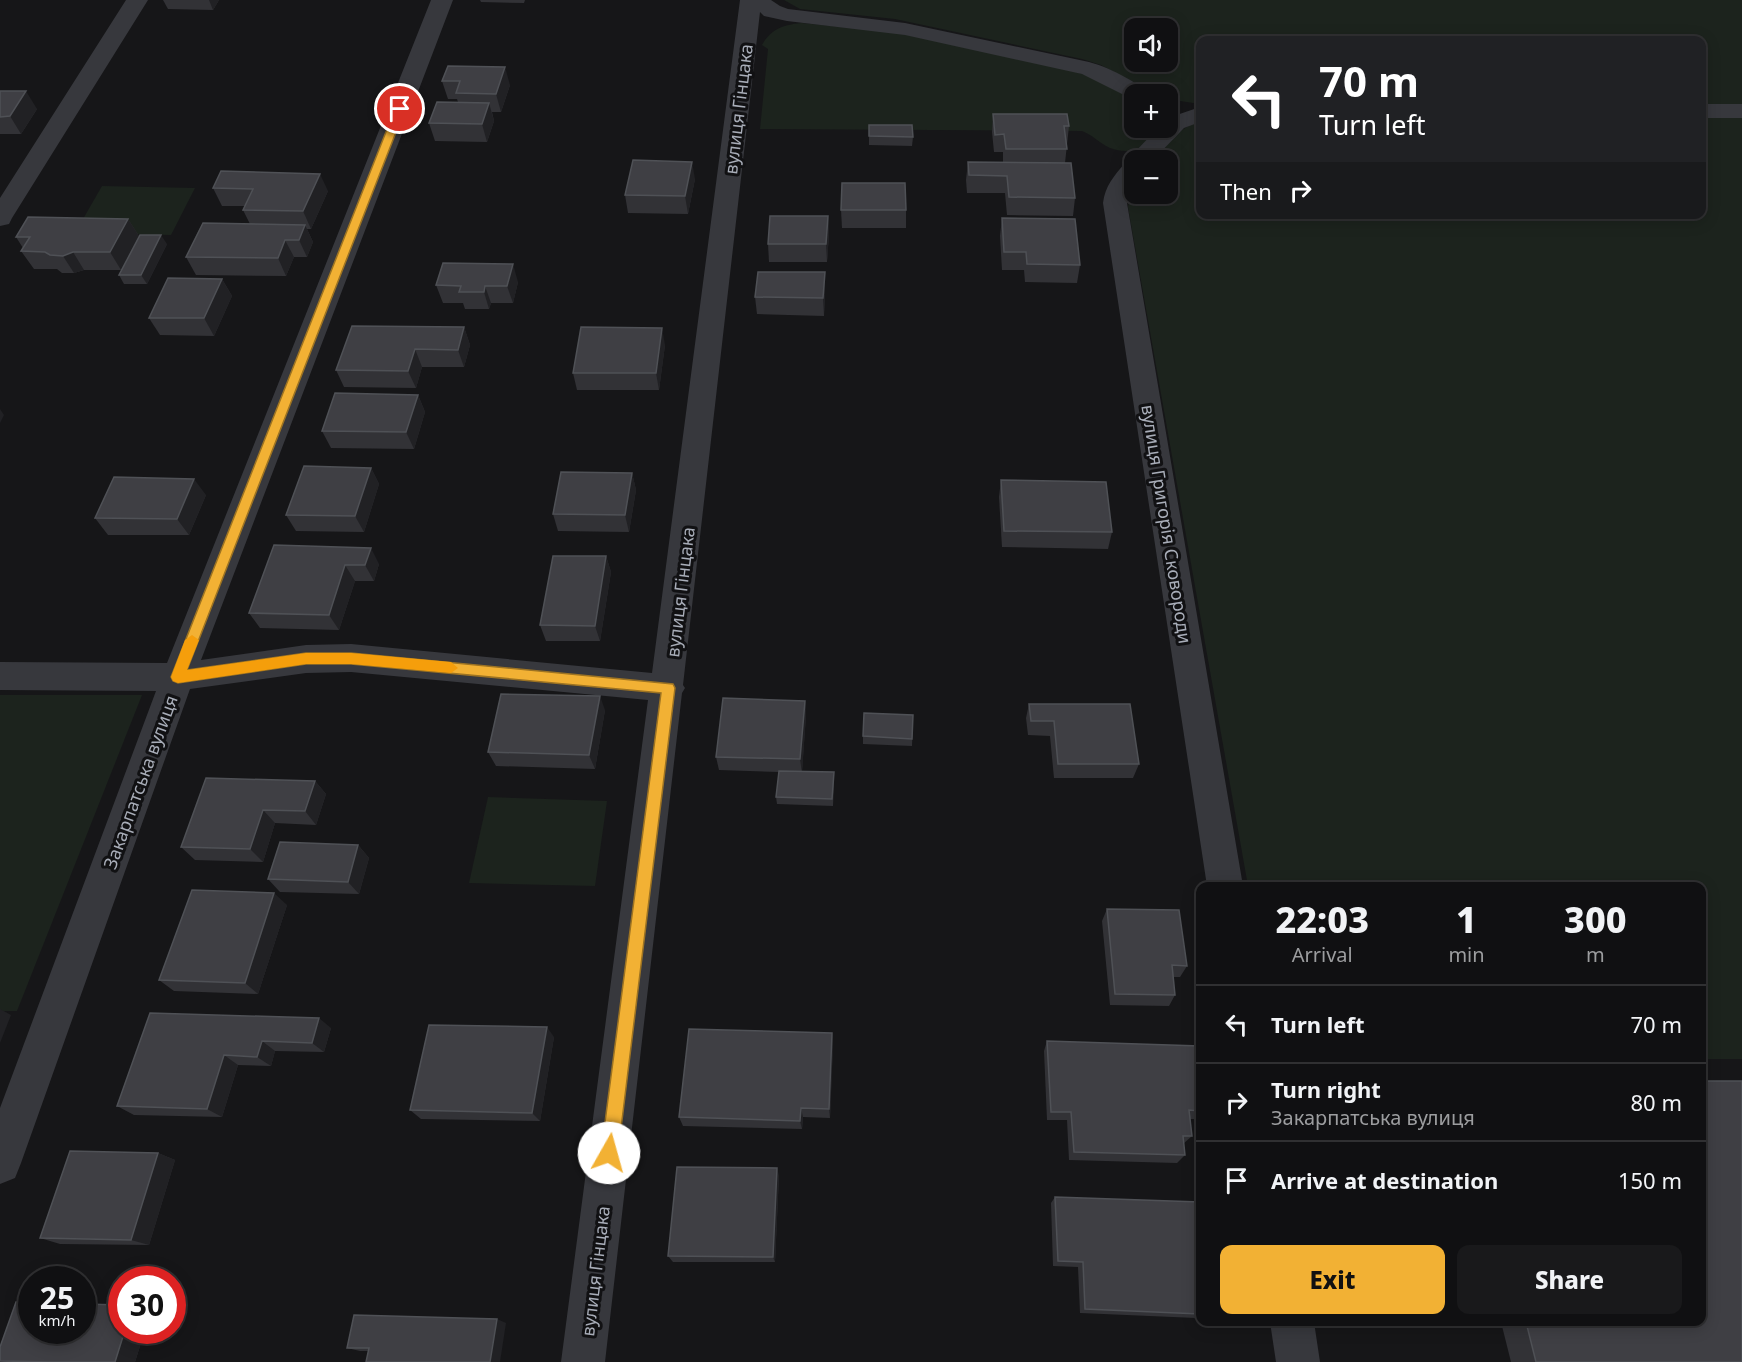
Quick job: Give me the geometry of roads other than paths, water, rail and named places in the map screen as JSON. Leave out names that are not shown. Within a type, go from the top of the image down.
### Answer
[{"type":"street","points":[[0,218],[137,0]]},
{"type":"street","name":"Закарпатська вулиця","points":[[0,1163],[178,677],[442,0]]},
{"type":"street","name":"вулиця Гінцака","points":[[583,1362],[752,0]]},
{"type":"street","points":[[758,0],[772,11],[787,15],[905,29],[1089,69],[1124,87]]},
{"type":"street","points":[[1178,108],[1196,111]]},
{"type":"street","points":[[1706,111],[1742,111]]},
{"type":"street","points":[[1150,150],[1176,123],[1196,114]]},
{"type":"street","name":"вулиця Григорія Сковороди","points":[[1124,180],[1117,189],[1115,203],[1224,882]]},
{"type":"street","points":[[0,676],[178,677],[306,659],[351,658],[668,688]]},
{"type":"street","points":[[1293,1326],[1298,1362]]}]
